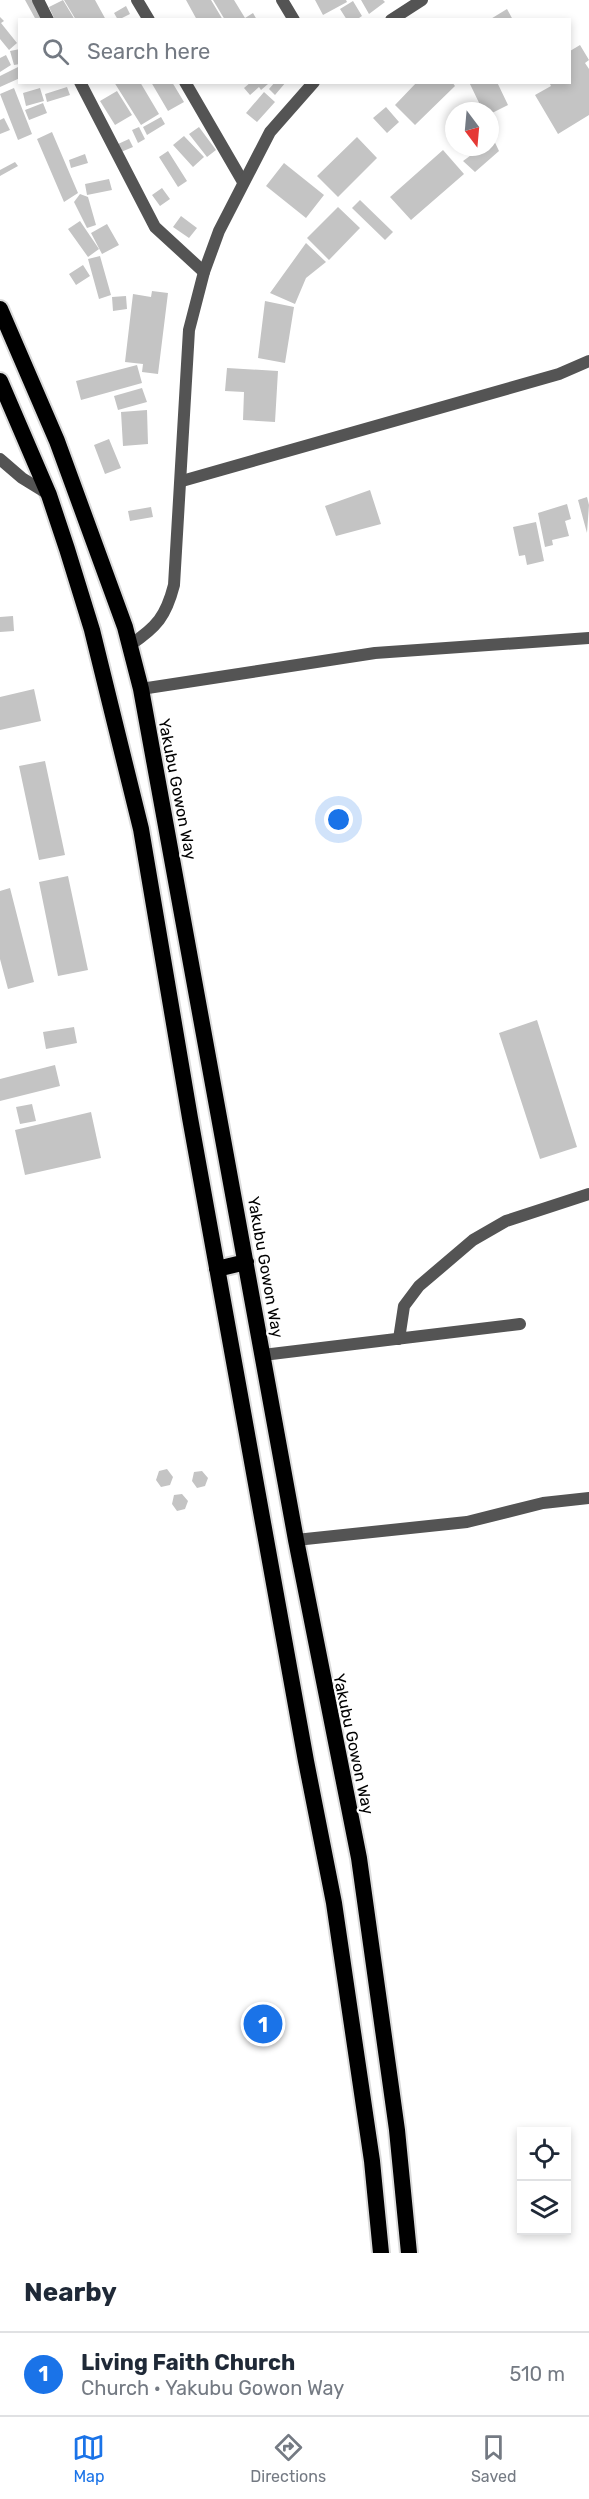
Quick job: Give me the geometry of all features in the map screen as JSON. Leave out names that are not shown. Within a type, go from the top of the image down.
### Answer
[{"type":"highway","name":"Yakubu Gowon Way","points":[[0,309],[57,441],[130,645],[141,689],[296,1540],[359,1858],[397,2130],[409,2253]]},
{"type":"highway","points":[[0,381],[49,495],[92,630],[141,829],[303,1750],[334,1903],[372,2161],[381,2253]]},
{"type":"highway","points":[[217,1269],[246,1262]]},
{"type":"street","points":[[38,0],[47,18]]},
{"type":"street","points":[[137,0],[148,18]]},
{"type":"street","points":[[282,0],[293,18]]},
{"type":"street","points":[[394,18],[421,0]]},
{"type":"street","points":[[81,84],[155,227],[204,272]]},
{"type":"street","points":[[186,84],[243,182]]},
{"type":"street","points":[[130,645],[158,623],[168,609],[174,585],[182,481],[189,330],[204,272],[219,231],[270,132],[312,84]]},
{"type":"street","points":[[182,481],[559,374],[589,361]]},
{"type":"street","points":[[0,459],[22,478],[49,495]]},
{"type":"street","points":[[141,689],[375,653],[589,638]]},
{"type":"street","points":[[399,1339],[404,1306],[419,1286],[473,1240],[506,1221],[589,1194]]},
{"type":"street","points":[[263,1355],[520,1324]]},
{"type":"street","points":[[296,1540],[467,1522],[543,1503],[589,1498]]},
{"type":"building","points":[[25,0],[33,0],[43,18],[35,18]]},
{"type":"building","points":[[63,0],[74,18],[54,18],[49,7]]},
{"type":"building","points":[[64,0],[95,0],[105,18],[75,18]]},
{"type":"building","points":[[186,0],[211,0],[222,18],[196,18]]},
{"type":"building","points":[[213,0],[234,0],[245,18],[224,18]]},
{"type":"building","points":[[315,0],[346,0],[347,2],[323,15]]},
{"type":"building","points":[[361,0],[383,0],[385,2],[369,14]]},
{"type":"building","points":[[353,1],[362,16],[346,18],[340,9]]},
{"type":"building","points":[[126,6],[130,14],[117,18],[114,13]]},
{"type":"building","points":[[507,9],[512,18],[492,18]]},
{"type":"building","points":[[253,13],[256,18],[245,18]]},
{"type":"building","points":[[0,17],[4,21],[1,23],[17,43],[9,50],[0,39]]},
{"type":"building","points":[[580,45],[589,60],[585,63],[589,69],[589,115],[558,134],[535,95],[551,86],[550,84],[571,84],[571,50]]},
{"type":"building","points":[[18,49],[18,64],[14,65],[10,51]]},
{"type":"building","points":[[6,55],[11,65],[0,72],[0,58]]},
{"type":"building","points":[[18,67],[18,79],[0,87],[0,76]]},
{"type":"building","points":[[115,84],[141,84],[159,114],[141,125]]},
{"type":"building","points":[[152,84],[173,84],[184,102],[168,111]]},
{"type":"building","points":[[249,84],[268,84],[261,90],[259,87],[250,95],[244,88]]},
{"type":"building","points":[[273,84],[284,84],[275,95],[269,89]]},
{"type":"building","points":[[415,84],[454,84],[455,86],[415,125],[395,105]]},
{"type":"building","points":[[470,84],[498,84],[508,105],[499,110],[499,102],[479,102]]},
{"type":"building","points":[[67,87],[70,95],[47,102],[45,94]]},
{"type":"building","points":[[14,88],[32,134],[18,140],[0,94]]},
{"type":"building","points":[[40,88],[44,101],[26,106],[23,93]]},
{"type":"building","points":[[117,91],[132,115],[115,125],[100,101]]},
{"type":"building","points":[[264,92],[275,102],[257,122],[246,113]]},
{"type":"building","points":[[43,103],[47,113],[29,120],[25,110]]},
{"type":"building","points":[[386,107],[399,122],[387,133],[373,118]]},
{"type":"building","points":[[161,117],[165,124],[147,135],[143,127]]},
{"type":"building","points":[[4,118],[10,130],[0,134],[0,120]]},
{"type":"building","points":[[139,127],[145,139],[138,143],[132,130]]},
{"type":"building","points":[[199,127],[216,150],[207,157],[189,134]]},
{"type":"building","points":[[52,132],[78,193],[64,202],[37,139]]},
{"type":"building","points":[[184,136],[204,157],[193,167],[173,145]]},
{"type":"building","points":[[357,137],[377,158],[338,197],[317,176]]},
{"type":"building","points":[[129,139],[133,147],[121,152],[118,144]]},
{"type":"building","points":[[443,150],[445,156],[448,156],[464,174],[411,220],[390,197]]},
{"type":"building","points":[[168,151],[187,181],[178,187],[159,157]]},
{"type":"building","points":[[85,154],[88,163],[71,168],[69,160]]},
{"type":"building","points":[[470,156],[493,156],[475,172],[463,161]]},
{"type":"building","points":[[15,162],[18,166],[0,176],[0,170]]},
{"type":"building","points":[[284,163],[324,195],[306,218],[266,186]]},
{"type":"building","points":[[109,179],[112,190],[87,195],[85,184]]},
{"type":"building","points":[[162,188],[170,199],[160,206],[152,195]]},
{"type":"building","points":[[80,194],[88,197],[96,225],[87,228],[74,202]]},
{"type":"building","points":[[360,200],[393,232],[385,240],[352,208]]},
{"type":"building","points":[[338,207],[360,228],[329,260],[307,238]]},
{"type":"building","points":[[181,216],[197,228],[189,238],[173,227]]},
{"type":"building","points":[[80,221],[99,249],[88,257],[68,229]]},
{"type":"building","points":[[107,224],[119,245],[102,254],[91,233]]},
{"type":"building","points":[[306,243],[326,262],[306,278],[295,304],[270,293]]},
{"type":"building","points":[[100,256],[111,295],[99,299],[88,259]]},
{"type":"building","points":[[83,265],[90,276],[76,285],[69,274]]},
{"type":"building","points":[[152,291],[168,293],[158,374],[142,372],[143,364],[125,362],[133,294],[151,297]]},
{"type":"building","points":[[126,296],[127,309],[113,311],[112,297]]},
{"type":"building","points":[[265,301],[294,307],[285,363],[258,358]]},
{"type":"building","points":[[137,365],[142,383],[81,400],[76,381]]},
{"type":"building","points":[[227,368],[278,371],[275,422],[243,420],[244,392],[225,391]]},
{"type":"building","points":[[142,388],[147,402],[118,410],[114,396]]},
{"type":"building","points":[[147,410],[148,444],[123,446],[121,412]]},
{"type":"building","points":[[109,439],[121,468],[105,474],[94,445]]},
{"type":"building","points":[[370,490],[381,524],[336,536],[325,506]]},
{"type":"building","points":[[587,497],[589,505],[587,533],[578,500]]},
{"type":"building","points":[[567,504],[571,519],[565,521],[569,536],[552,540],[553,545],[545,547],[538,513]]},
{"type":"building","points":[[151,507],[153,517],[130,521],[128,511]]},
{"type":"building","points":[[536,522],[544,561],[527,565],[525,555],[519,556],[513,527]]},
{"type":"building","points":[[13,616],[14,631],[0,632],[0,617]]},
{"type":"building","points":[[34,689],[41,721],[0,730],[0,697]]},
{"type":"building","points":[[45,761],[65,855],[39,860],[19,766]]},
{"type":"building","points":[[68,876],[88,970],[58,976],[39,882]]},
{"type":"building","points":[[10,888],[34,982],[8,989],[0,959],[0,891]]},
{"type":"building","points":[[537,1020],[577,1147],[540,1159],[499,1033]]},
{"type":"building","points":[[74,1027],[77,1043],[46,1049],[43,1032]]},
{"type":"building","points":[[55,1065],[60,1086],[0,1101],[0,1079]]},
{"type":"building","points":[[32,1104],[36,1121],[20,1124],[16,1107]]},
{"type":"building","points":[[91,1112],[101,1158],[25,1175],[15,1130]]},
{"type":"building","points":[[167,1469],[173,1477],[170,1485],[161,1487],[156,1480],[159,1471]]},
{"type":"building","points":[[202,1471],[208,1478],[205,1486],[197,1488],[192,1481],[194,1472]]},
{"type":"building","points":[[182,1494],[188,1501],[185,1509],[177,1511],[172,1504],[174,1495]]},
{"type":"place","name":"Living Faith Church","points":[[263,2024]]}]
